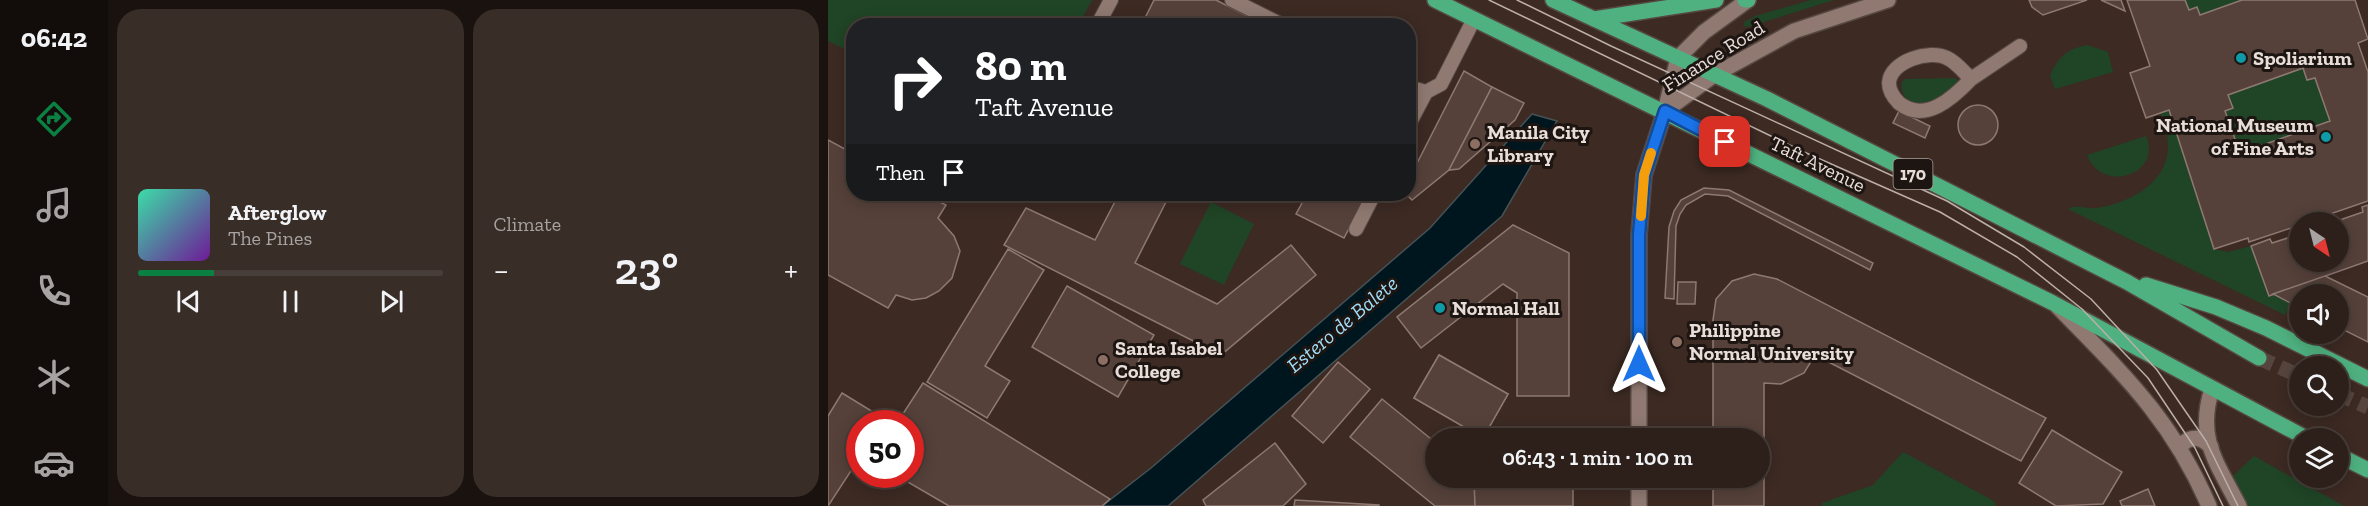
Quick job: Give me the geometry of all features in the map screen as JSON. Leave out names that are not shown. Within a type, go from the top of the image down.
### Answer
[{"type":"main road","name":"Taft Avenue","points":[[1436,0],[2053,303],[2289,429]]},
{"type":"main road","name":"Taft Avenue","points":[[1553,0],[1714,75],[2112,274],[2259,358]]},
{"type":"main road","points":[[1592,19],[1622,17],[1716,0]]},
{"type":"main road","name":"Finance Road","points":[[1665,111],[1678,58],[1704,32],[1747,0]]},
{"type":"main road","name":"Finance Road","points":[[1665,111],[1714,75],[1794,31],[1888,0]]},
{"type":"main road","points":[[1639,428],[1639,235],[1644,175],[1665,111]]},
{"type":"main road","points":[[2112,274],[2216,307],[2266,328],[2368,379]]},
{"type":"main road","points":[[2053,303],[2140,390],[2180,446],[2209,506]]},
{"type":"main road","points":[[2212,389],[2206,409],[2205,427],[2211,447],[2239,506]]},
{"type":"main road","points":[[2180,446],[2187,439],[2196,437],[2205,440],[2211,447]]},
{"type":"main road","points":[[2349,460],[2368,470]]},
{"type":"main road","points":[[1639,488],[1639,506]]},
{"type":"lane","points":[[1101,18],[1111,0]]},
{"type":"lane","points":[[1232,0],[1268,18]]},
{"type":"lane","points":[[1416,111],[1426,92],[1440,84],[1474,19]]},
{"type":"lane","points":[[1971,80],[1948,58],[1929,55],[1903,64],[1890,77],[1889,83],[1896,100],[1903,106],[1921,111],[1945,103],[1971,80],[2020,46]]},
{"type":"lane","points":[[1416,89],[1426,92]]},
{"type":"lane","points":[[1356,229],[1370,201]]},
{"type":"green space","points":[[828,0],[1092,0],[1083,18],[846,18],[846,50],[828,41]]},
{"type":"green space","points":[[1811,0],[1834,0],[1748,27],[1744,26],[1744,22],[1755,16]]},
{"type":"green space","points":[[2185,0],[2242,0],[2200,15],[2197,7],[2189,10]]},
{"type":"green space","points":[[2087,45],[2108,52],[2113,72],[2055,89],[2050,75],[2057,63],[2069,51]]},
{"type":"green space","points":[[2303,68],[2307,80],[2315,78],[2330,121],[2240,153],[2225,111],[2228,95]]},
{"type":"green space","points":[[1954,78],[1958,80],[1957,85],[1924,106],[1907,99],[1902,92],[1902,82],[1905,79]]},
{"type":"green space","points":[[2169,110],[2214,249],[2228,252],[2251,246],[2269,295],[2273,294],[2289,302],[2285,315],[2068,209],[2096,208],[2121,202],[2154,181],[2167,158],[2167,133],[2160,113]]},
{"type":"green space","points":[[2146,136],[2149,149],[2146,161],[2139,169],[2128,175],[2117,177],[2105,174],[2095,167],[2087,155]]},
{"type":"green space","points":[[1211,202],[1254,224],[1224,285],[1180,264]]},
{"type":"green space","points":[[1903,452],[1994,501],[1997,506],[1822,506],[1822,503],[1873,485]]},
{"type":"green space","points":[[2254,456],[2289,475],[2289,488],[2312,488],[2344,506],[2245,506],[2232,477]]},
{"type":"water","name":"Estero de Balete","points":[[1532,114],[1557,121],[1502,216],[1168,506],[1102,506],[1151,468],[1430,228]]},
{"type":"building","points":[[1154,0],[1216,0],[1251,18],[1145,18]]},
{"type":"building","points":[[2029,0],[2087,0],[2043,15],[2032,7]]},
{"type":"building","points":[[2101,0],[2121,0],[2125,11]]},
{"type":"building","name":"National Museum of Fine Arts","points":[[2127,0],[2185,0],[2189,10],[2197,7],[2200,15],[2242,0],[2355,0],[2368,39],[2358,43],[2368,72],[2368,201],[2336,212],[2289,212],[2289,229],[2249,242],[2248,238],[2214,249],[2169,110],[2146,118],[2130,73],[2150,66]],"holes":[[[2303,68],[2307,80],[2315,78],[2330,121],[2240,153],[2225,111],[2233,108],[2228,95]]]},
{"type":"building","points":[[1464,71],[1492,87],[1449,170],[1416,197],[1416,165]]},
{"type":"building","name":"Manila City Library","points":[[1492,87],[1524,103],[1515,120],[1459,169],[1449,170]]},
{"type":"building","points":[[1978,105],[1986,106],[1992,111],[1997,117],[1997,133],[1992,139],[1986,144],[1978,145],[1970,144],[1964,139],[1959,133],[1958,125],[1959,117],[1964,111],[1970,106]]},
{"type":"building","points":[[1899,111],[1930,126],[1925,138],[1893,123]]},
{"type":"building","points":[[828,140],[846,150],[846,201],[938,201],[946,205],[938,218],[954,236],[960,251],[952,278],[939,291],[926,298],[912,300],[896,295],[888,308],[828,275]]},
{"type":"building","points":[[1704,188],[1729,190],[1873,263],[1870,270],[1728,196],[1705,194],[1686,205],[1680,214],[1676,226],[1674,299],[1665,298],[1669,227],[1674,211],[1681,200]]},
{"type":"building","points":[[1115,201],[1166,201],[1135,263],[1217,304],[1291,245],[1316,275],[1221,355],[1004,245],[1026,208],[1095,240]]},
{"type":"building","points":[[1303,201],[1363,201],[1344,238],[1296,214]]},
{"type":"building","points":[[2368,205],[2368,261],[2349,268],[2349,217],[2363,212],[2362,207]]},
{"type":"building","name":"Normal Hall","points":[[1513,225],[1569,253],[1569,396],[1517,396],[1517,293],[1503,284],[1421,348],[1397,317]]},
{"type":"building","points":[[2289,238],[2289,272],[2337,272],[2303,284],[2289,284],[2289,289],[2269,296],[2251,246],[2270,239],[2272,243]]},
{"type":"building","points":[[1008,249],[1044,270],[985,366],[1010,381],[987,418],[927,382]]},
{"type":"building","points":[[1754,274],[1777,279],[2046,418],[2021,461],[1815,355],[1804,373],[1781,384],[1764,383],[1764,428],[1713,428],[1713,320],[1716,299],[1732,281]]},
{"type":"building","points":[[2325,276],[2341,284],[2302,284]]},
{"type":"building","points":[[1678,282],[1696,282],[1695,304],[1677,304]]},
{"type":"building","points":[[1067,286],[1154,335],[1118,397],[1032,347]]},
{"type":"building","points":[[2289,288],[2289,302],[2273,294]]},
{"type":"building","points":[[2349,288],[2368,297],[2368,342],[2349,332]]},
{"type":"building","points":[[1439,355],[1508,394],[1489,428],[1466,428],[1414,398]]},
{"type":"building","points":[[1439,355],[1508,394],[1489,428],[1466,428],[1414,398]]},
{"type":"building","points":[[1338,362],[1370,389],[1323,443],[1292,416]]},
{"type":"building","points":[[923,383],[1110,499],[1102,506],[949,506],[918,488],[924,488],[924,410],[905,410]]},
{"type":"building","points":[[842,393],[870,410],[846,410],[846,478],[828,506],[828,416]]},
{"type":"building","points":[[1382,399],[1425,434],[1425,488],[1474,488],[1475,506],[1435,506],[1350,437]]},
{"type":"building","points":[[2052,430],[2122,472],[2103,504],[2056,506],[2019,483]]},
{"type":"building","points":[[1275,443],[1306,484],[1283,506],[1206,506],[1203,500]]},
{"type":"building","points":[[1474,488],[1573,488],[1573,506],[1475,506]]},
{"type":"building","points":[[1713,488],[1764,488],[1764,506],[1713,506]]},
{"type":"building","points":[[2148,489],[2155,506],[2122,506],[2120,501]]},
{"type":"building","points":[[1295,500],[1379,505],[1379,506],[1294,506]]},
{"type":"tunnel","points":[[2259,358],[2289,371]]},
{"type":"tunnel","points":[[2349,399],[2368,407]]},
{"type":"tram line","points":[[1489,0],[1804,152],[1940,212],[2017,257],[2082,309],[2148,378],[2195,448],[2223,506]]},
{"type":"tram line","points":[[1517,0],[1611,46],[1947,201],[2024,247],[2091,299],[2157,370],[2206,441],[2238,506]]},
{"type":"slow traffic","points":[[1641,216],[1644,175],[1651,153]]},
{"type":"place","name":"Spoliarium","points":[[2241,58]]},
{"type":"place","name":"National Museum of Fine Arts","points":[[2326,137]]},
{"type":"place","name":"Manila City Library","points":[[1475,144]]},
{"type":"place","name":"Normal Hall","points":[[1440,308]]},
{"type":"place","name":"Philippine Normal University","points":[[1677,342]]},
{"type":"place","name":"Santa Isabel College","points":[[1103,360]]},
{"type":"route","points":[[1639,364],[1639,235],[1644,175],[1665,111],[1725,142]]}]
